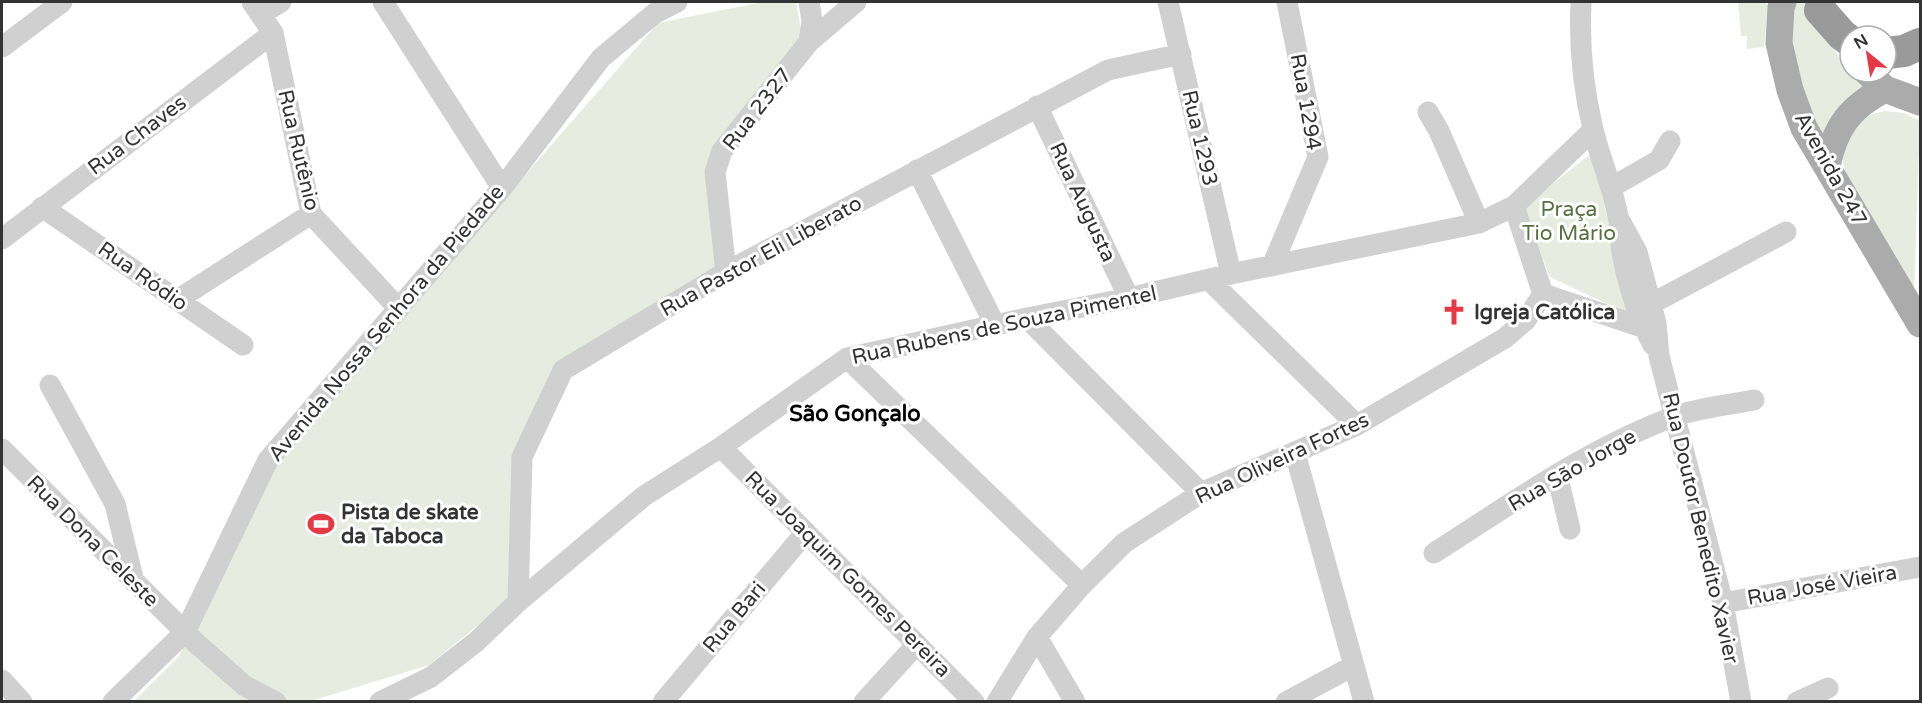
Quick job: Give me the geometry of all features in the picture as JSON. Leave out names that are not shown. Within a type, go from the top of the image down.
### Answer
[{"type":"highway","points":[[1819,6],[1838,30]]},
{"type":"highway","points":[[1898,52],[1920,44]]},
{"type":"main road","name":"Avenida 247","points":[[1783,2],[1779,43],[1790,90],[1804,128],[1920,324]]},
{"type":"main road","points":[[1819,6],[1838,45]]},
{"type":"main road","points":[[1827,166],[1835,137],[1851,111],[1867,99],[1874,84]]},
{"type":"main road","points":[[1882,84],[1920,102]]},
{"type":"street","points":[[2,47],[62,2]]},
{"type":"street","points":[[256,8],[280,2]]},
{"type":"street","points":[[383,2],[502,188]]},
{"type":"street","name":"Avenida Nossa Senhora da Piedade","points":[[113,702],[190,637],[268,460],[502,188],[601,58],[655,13],[677,2]]},
{"type":"street","points":[[814,23],[856,2]]},
{"type":"street","name":"Rua 1293","points":[[1168,2],[1231,274]]},
{"type":"street","name":"Rua 1294","points":[[1272,266],[1318,157],[1287,2]]},
{"type":"street","name":"Rua Doutor Benedito Xavier","points":[[1581,2],[1582,68],[1593,130],[1619,219],[1623,257],[1650,318],[1676,416],[1723,603],[1741,702]]},
{"type":"street","name":"Rua Rutênio","points":[[256,8],[273,33],[311,214],[399,309]]},
{"type":"street","name":"Rua 2327","points":[[726,272],[715,172],[722,151],[814,23]]},
{"type":"street","name":"Rua Chaves","points":[[2,239],[273,33]]},
{"type":"street","name":"Rua Pastor Eli Liberato","points":[[518,602],[522,457],[563,370],[726,272],[1037,106],[1108,70],[1181,54]]},
{"type":"street","name":"Rua Augusta","points":[[1037,106],[1129,298]]},
{"type":"street","points":[[1428,112],[1439,131],[1479,223]]},
{"type":"street","name":"Rua Rubens de Souza Pimentel","points":[[380,702],[431,677],[476,642],[518,602],[644,496],[721,447],[847,358],[1231,274],[1479,223],[1514,206],[1593,130]]},
{"type":"street","points":[[1611,187],[1659,160],[1670,141]]},
{"type":"street","points":[[917,170],[994,325]]},
{"type":"street","points":[[1514,206],[1544,294],[1650,318],[1786,232]]},
{"type":"street","name":"Rua Ródio","points":[[42,207],[243,345]]},
{"type":"street","points":[[177,300],[311,214]]},
{"type":"street","points":[[1209,280],[1357,425]]},
{"type":"street","name":"Rua Oliveira Fortes","points":[[997,702],[1037,637],[1082,585],[1124,543],[1201,493],[1357,425],[1504,338],[1526,320],[1544,294]]},
{"type":"street","points":[[1027,318],[1201,493]]},
{"type":"street","points":[[847,358],[1082,585]]},
{"type":"street","points":[[50,385],[115,504],[135,582]]},
{"type":"street","name":"Rua São Jorge","points":[[1434,552],[1557,474],[1648,427],[1676,416],[1754,400]]},
{"type":"street","name":"Rua Joaquim Gomes Pereira","points":[[721,447],[974,702]]},
{"type":"street","name":"Rua Dona Celeste","points":[[2,449],[190,637]]},
{"type":"street","points":[[1295,453],[1364,702]]},
{"type":"street","points":[[1557,474],[1570,529]]},
{"type":"street","name":"Rua Bari","points":[[663,702],[806,532]]},
{"type":"street","name":"Rua José Vieira","points":[[1723,603],[1920,567]]},
{"type":"street","points":[[190,637],[245,686],[276,702]]},
{"type":"street","points":[[1037,637],[1075,702]]},
{"type":"street","points":[[864,702],[917,644]]},
{"type":"street","points":[[1286,702],[1353,666]]},
{"type":"street","points":[[2,680],[22,702]]},
{"type":"street","points":[[1797,702],[1828,688]]},
{"type":"green space","points":[[763,2],[796,2],[802,36],[712,155],[716,272],[552,368],[514,452],[508,601],[429,665],[311,701],[133,702],[179,656],[275,461],[658,23]]},
{"type":"green space","points":[[1738,2],[1765,2],[1768,6],[1764,47],[1747,49],[1747,36],[1741,36]]},
{"type":"green space","points":[[1794,2],[1811,2],[1814,24],[1838,56],[1838,84],[1864,84],[1868,87],[1821,141],[1793,78],[1790,16]]},
{"type":"green space","points":[[1885,111],[1904,113],[1920,121],[1914,292],[1848,183],[1841,153],[1859,122],[1873,114]]},
{"type":"green space","name":"Praça Tio Mário","points":[[1593,152],[1628,314],[1550,277],[1523,207]]},
{"type":"place","name":"Igreja Católica","points":[[1454,312]]},
{"type":"place","name":"Pista de skate da Taboca","points":[[321,524]]},
{"type":"district","name":"São Gonçalo","points":[[855,413]]}]
